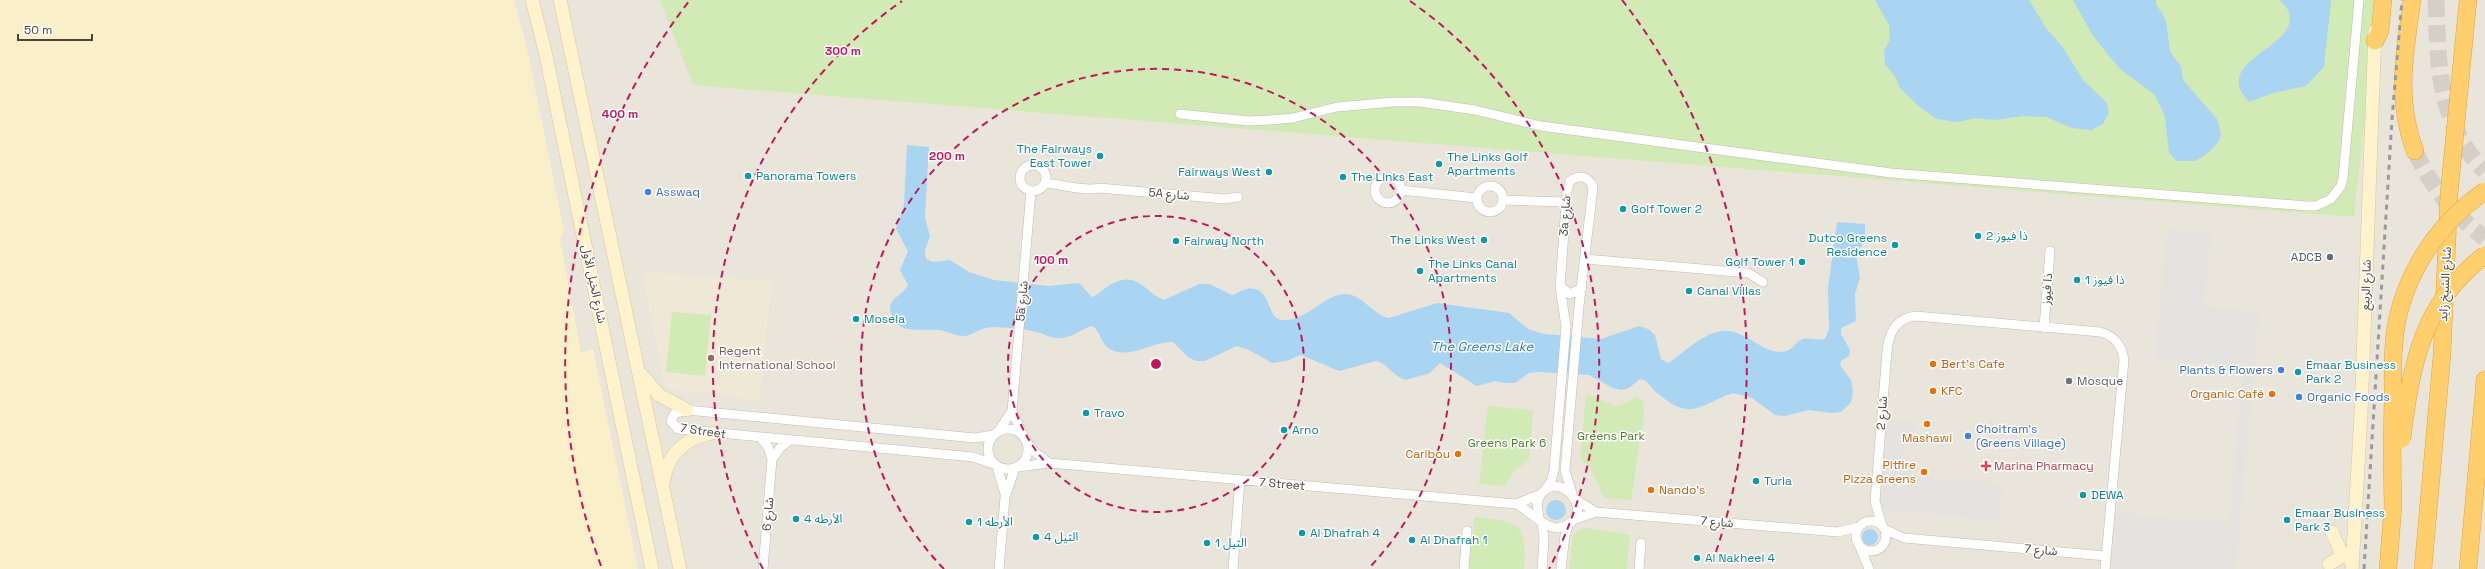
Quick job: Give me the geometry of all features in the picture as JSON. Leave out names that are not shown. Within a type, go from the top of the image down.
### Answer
[{"type":"highway","points":[[2375,41],[2380,31],[2383,0]]},
{"type":"highway","points":[[2412,0],[2402,91],[2406,122],[2415,151]]},
{"type":"highway","name":"شارع الشيخ زايد","points":[[2423,569],[2442,355],[2449,194],[2468,0]]},
{"type":"highway","points":[[2393,506],[2393,367],[2397,322],[2401,305],[2413,273],[2430,244],[2452,218],[2485,191]]},
{"type":"highway","points":[[2388,569],[2393,506],[2408,387],[2419,345],[2428,325],[2451,289],[2485,255]]},
{"type":"highway","points":[[2468,569],[2485,380]]},
{"type":"main road","name":"شارع الخيل الأول","points":[[532,0],[547,58],[652,569]]},
{"type":"main road","points":[[560,0],[680,569]]},
{"type":"main road","name":"شارع الربيع","points":[[2349,562],[2362,414],[2367,279],[2368,197],[2378,0]]},
{"type":"main road","points":[[639,371],[659,394],[687,410]]},
{"type":"main road","points":[[663,486],[666,469],[677,450],[694,437],[712,433]]},
{"type":"main road","points":[[2329,564],[2349,562],[2332,532]]},
{"type":"street","points":[[1180,114],[1248,121],[1270,120],[1293,118],[1337,107],[1393,102],[1420,102],[1475,110],[1541,126],[1891,173],[2232,202],[2316,206],[2324,204],[2336,193],[2343,178],[2359,0]]},
{"type":"street","points":[[1034,165],[1039,167],[1045,174],[1045,183],[1040,189],[1031,191],[1023,188],[1020,180],[1025,168],[1034,165]]},
{"type":"street","name":"3a شارع","points":[[1543,493],[1551,482],[1554,470],[1562,381],[1566,327],[1560,286],[1568,186],[1570,181],[1581,176],[1590,182],[1592,193],[1565,471],[1574,496]]},
{"type":"street","name":"5A شارع","points":[[1045,183],[1073,186],[1086,190],[1099,188],[1225,199],[1238,197]]},
{"type":"street","points":[[1491,186],[1498,189],[1502,200],[1496,210],[1488,212],[1478,206],[1476,198],[1480,190],[1491,186]]},
{"type":"street","points":[[1401,190],[1476,198]]},
{"type":"street","name":"5a شارع","points":[[996,434],[1012,411],[1031,191]]},
{"type":"street","points":[[1502,200],[1566,204]]},
{"type":"street","name":"ذا فيوز","points":[[2044,328],[2050,251]]},
{"type":"street","points":[[1586,256],[1627,263],[1636,262],[1748,273],[1763,282]]},
{"type":"street","points":[[1560,286],[1570,294],[1582,288]]},
{"type":"street","name":"شارع 2","points":[[1883,527],[1875,501],[1887,344],[1894,326],[1904,319],[1916,316],[2044,328]]},
{"type":"street","points":[[2044,328],[2107,334],[2117,342],[2123,354],[2104,569]]},
{"type":"street","name":"7 Street","points":[[996,434],[975,438],[687,410],[678,412],[671,421],[675,428],[712,433],[973,456],[996,465]]},
{"type":"street","points":[[1012,411],[1025,437],[1036,453],[1049,463]]},
{"type":"street","points":[[999,569],[1005,498],[1016,468],[1026,458],[1028,446],[1025,437],[1013,430],[996,434],[990,440],[988,452],[996,465],[1005,498]]},
{"type":"street","points":[[760,437],[768,447],[772,459]]},
{"type":"street","points":[[772,459],[780,448],[790,440]]},
{"type":"street","name":"شارع 6","points":[[763,569],[772,459]]},
{"type":"street","name":"7 Street","points":[[1016,468],[1049,463],[1516,504]]},
{"type":"street","points":[[996,465],[1006,469],[1016,468]]},
{"type":"street","points":[[1233,569],[1240,480]]},
{"type":"street","points":[[1516,504],[1559,487],[1574,496],[1577,510],[1565,535],[1562,569]]},
{"type":"street","points":[[1542,569],[1544,539],[1536,509],[1543,493]]},
{"type":"street","name":"شارع 7","points":[[1574,496],[1596,512]]},
{"type":"street","name":"شارع 2","points":[[1861,525],[1875,501]]},
{"type":"street","points":[[1516,504],[1552,528],[1564,527],[1571,522]]},
{"type":"street","name":"شارع 7","points":[[1571,522],[1596,512],[1838,532],[1861,525]]},
{"type":"street","points":[[1873,521],[1883,527],[1886,536],[1869,569],[1856,535],[1861,525],[1873,521]]},
{"type":"street","name":"شارع 7","points":[[1883,527],[1904,538],[2106,556]]},
{"type":"street","points":[[1464,569],[1467,531]]},
{"type":"street","name":"شارع 7","points":[[1838,532],[1859,545]]},
{"type":"street","name":"شارع 7","points":[[1881,546],[1904,538]]},
{"type":"street","points":[[1639,569],[1641,543]]},
{"type":"street","points":[[1859,545],[1870,551],[1881,546]]},
{"type":"shaded area","points":[[0,0],[2485,0],[2485,569],[0,569]]},
{"type":"shaded area","points":[[2167,229],[2211,233],[2204,306],[2259,311],[2236,569],[2109,569],[2114,513],[2229,522],[2243,367],[2155,360]]},
{"type":"shaded area","name":"Regent International School","points":[[642,272],[772,281],[759,400],[665,388]]},
{"type":"shaded area","points":[[1884,419],[1916,422],[1914,446],[1904,444],[1902,455],[1912,458],[1912,475],[2003,484],[2000,521],[1879,509]]},
{"type":"green space","points":[[660,0],[2378,0],[2354,217],[693,85]]},
{"type":"green space","points":[[672,312],[711,315],[705,376],[666,372]]},
{"type":"green space","name":"Greens Park","points":[[1586,395],[1595,396],[1617,407],[1637,397],[1643,402],[1644,413],[1631,500],[1604,498],[1591,469],[1580,458]]},
{"type":"green space","name":"Greens Park 6","points":[[1488,406],[1533,410],[1529,460],[1514,471],[1505,486],[1479,484]]},
{"type":"green space","points":[[1474,517],[1501,520],[1517,527],[1524,541],[1524,569],[1469,569]]},
{"type":"green space","points":[[1586,528],[1630,535],[1627,569],[1569,569],[1573,535],[1580,529]]},
{"type":"sand","points":[[0,0],[514,0],[526,44],[564,231],[560,240],[581,353],[593,349],[638,569],[0,569]]},
{"type":"water","points":[[1875,0],[2029,0],[2046,28],[2062,46],[2083,80],[2107,103],[2109,113],[2103,124],[2091,130],[2072,128],[2046,117],[2023,116],[1995,120],[1975,118],[1958,122],[1937,119],[1921,108],[1900,88],[1896,78],[1885,64],[1884,51],[1890,40],[1889,25]]},
{"type":"water","points":[[2073,0],[2156,0],[2156,4],[2166,20],[2170,51],[2181,67],[2183,80],[2217,119],[2221,134],[2219,141],[2208,153],[2195,161],[2177,161],[2169,153],[2165,117],[2155,95],[2119,68],[2093,36]]},
{"type":"water","points":[[2280,0],[2331,0],[2324,67],[2306,86],[2273,93],[2249,102],[2240,88],[2240,75],[2247,65],[2282,36],[2289,25],[2289,13],[2287,8]]},
{"type":"water","name":"The Greens Lake","points":[[907,145],[929,147],[925,217],[930,237],[925,250],[926,259],[933,262],[950,260],[969,272],[994,280],[1049,286],[1079,283],[1092,297],[1111,284],[1123,280],[1130,280],[1136,281],[1157,297],[1164,300],[1199,284],[1210,284],[1232,295],[1246,289],[1254,289],[1265,296],[1273,314],[1282,320],[1300,316],[1331,298],[1347,294],[1353,295],[1378,313],[1389,318],[1437,303],[1509,313],[1528,329],[1544,334],[1601,339],[1639,326],[1648,329],[1655,335],[1661,359],[1668,363],[1697,341],[1717,332],[1734,332],[1772,351],[1780,352],[1787,351],[1803,339],[1825,339],[1829,329],[1828,288],[1837,222],[1865,224],[1865,241],[1856,254],[1860,278],[1855,294],[1856,321],[1841,328],[1841,334],[1850,350],[1849,356],[1841,361],[1840,365],[1851,380],[1853,392],[1851,402],[1841,412],[1831,413],[1809,410],[1785,416],[1775,415],[1752,398],[1733,393],[1694,409],[1686,409],[1678,407],[1668,401],[1656,392],[1647,382],[1640,379],[1629,388],[1621,390],[1613,388],[1589,375],[1539,372],[1529,373],[1515,383],[1495,381],[1477,386],[1440,363],[1430,373],[1406,380],[1400,378],[1382,363],[1376,361],[1339,371],[1301,355],[1286,361],[1272,363],[1249,350],[1237,346],[1205,361],[1196,361],[1188,357],[1173,342],[1165,342],[1134,351],[1119,352],[1108,348],[1095,328],[1092,326],[1063,338],[1053,337],[1032,331],[995,327],[981,329],[967,336],[939,330],[911,330],[899,326],[894,321],[890,309],[893,301],[906,289],[908,285],[900,270],[908,251],[896,229],[904,205]]},
{"type":"water","points":[[1556,500],[1563,503],[1566,510],[1563,517],[1556,520],[1549,517],[1546,510],[1549,503]]},
{"type":"water","points":[[1870,529],[1877,534],[1878,537],[1873,544],[1870,545],[1863,540],[1862,537],[1867,530]]},
{"type":"tunnel","points":[[2436,0],[2440,69],[2443,91],[2449,113],[2457,133],[2469,153],[2485,171]]},
{"type":"tunnel","points":[[2415,151],[2428,176],[2444,199],[2463,220],[2485,238]]},
{"type":"railway","points":[[2364,569],[2392,119],[2402,0]]},
{"type":"place","name":"The Fairways East Tower","points":[[1100,156]]},
{"type":"place","name":"The Links Golf Apartments","points":[[1439,164]]},
{"type":"place","name":"Fairways West","points":[[1269,172]]},
{"type":"place","name":"Panorama Towers","points":[[748,176]]},
{"type":"place","name":"The Links East","points":[[1343,177]]},
{"type":"place","name":"Asswaq","points":[[648,192]]},
{"type":"place","name":"Golf Tower 2","points":[[1623,209]]},
{"type":"place","name":"ذا فيوز 2","points":[[1978,236]]},
{"type":"place","name":"The Links West","points":[[1484,240]]},
{"type":"place","name":"Fairway North","points":[[1176,241]]},
{"type":"place","name":"Dutco Greens Residence","points":[[1895,245]]},
{"type":"place","name":"ADCB","points":[[2330,257]]},
{"type":"place","name":"Golf Tower 1","points":[[1802,262]]},
{"type":"place","name":"The Links Canal Apartments","points":[[1420,271]]},
{"type":"place","name":"ذا فيوز 1","points":[[2077,280]]},
{"type":"place","name":"Canal Villas","points":[[1689,291]]},
{"type":"place","name":"Mosela","points":[[856,319]]},
{"type":"place","name":"Regent International School","points":[[711,358]]},
{"type":"place","name":"Bert's Cafe","points":[[1933,364]]},
{"type":"place","name":"Plants & Flowers","points":[[2281,370]]},
{"type":"place","name":"Emaar Business Park 2","points":[[2298,372]]},
{"type":"place","name":"Mosque","points":[[2069,381]]},
{"type":"place","name":"KFC","points":[[1933,391]]},
{"type":"place","name":"Organic Café","points":[[2272,394]]},
{"type":"place","name":"Organic Foods","points":[[2299,397]]},
{"type":"place","name":"Travo","points":[[1086,413]]},
{"type":"place","name":"Mashawi","points":[[1927,424]]},
{"type":"place","name":"Arno","points":[[1284,430]]},
{"type":"place","name":"Choitram's (Greens Village)","points":[[1968,436]]},
{"type":"place","name":"Caribou","points":[[1458,454]]},
{"type":"place","name":"Marina Pharmacy","points":[[1986,466]]},
{"type":"place","name":"Pitfire Pizza Greens","points":[[1924,472]]},
{"type":"place","name":"Turia","points":[[1756,481]]},
{"type":"place","name":"Nando's","points":[[1651,490]]},
{"type":"place","name":"DEWA","points":[[2083,495]]},
{"type":"place","name":"الأرطه 4","points":[[796,519]]},
{"type":"place","name":"Emaar Business Park 3","points":[[2287,520]]},
{"type":"place","name":"الأرطه 1","points":[[969,522]]},
{"type":"place","name":"Al Dhafrah 4","points":[[1302,533]]},
{"type":"place","name":"الثيل 4","points":[[1036,537]]},
{"type":"place","name":"Al Dhafrah 1","points":[[1412,540]]},
{"type":"place","name":"الثيل 1","points":[[1207,543]]},
{"type":"place","name":"Al Nakheel 4","points":[[1697,558]]}]
